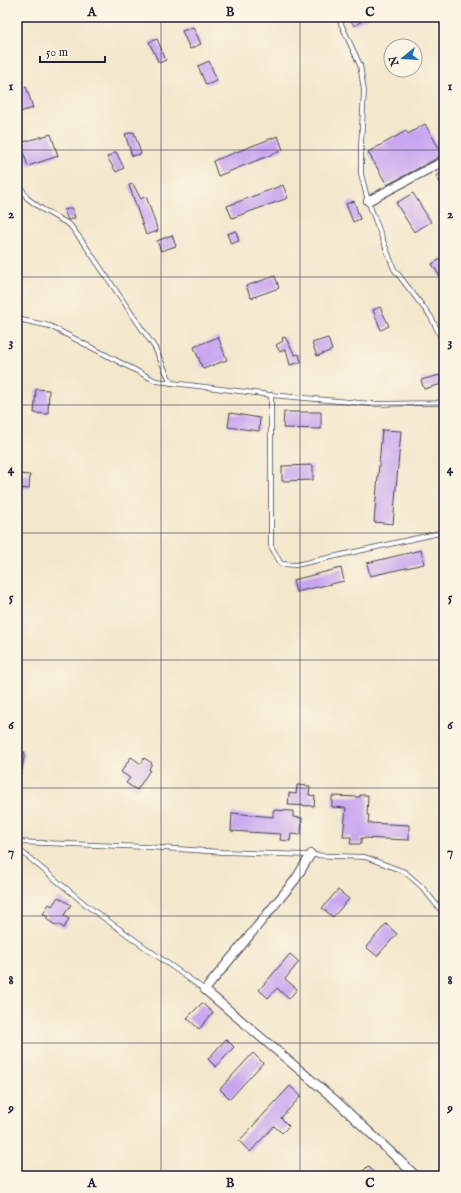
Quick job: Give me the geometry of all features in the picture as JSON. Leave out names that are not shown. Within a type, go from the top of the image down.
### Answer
[{"type":"street","points":[[368,201],[444,161]]},
{"type":"street","points":[[311,854],[295,880],[205,990],[334,1099],[416,1176]]},
{"type":"lane","points":[[338,17],[360,65],[364,91],[361,174],[368,201],[394,269],[431,317],[444,343]]},
{"type":"lane","points":[[17,180],[27,198],[42,209],[70,225],[74,230],[155,348],[171,383]]},
{"type":"lane","points":[[17,319],[50,326],[156,381],[271,395],[372,404],[437,403],[444,401]]},
{"type":"lane","points":[[271,395],[271,546],[281,564],[296,565],[444,532]]},
{"type":"lane","points":[[17,842],[147,846],[222,852],[365,857],[405,872],[422,887],[444,914]]},
{"type":"lane","points":[[17,848],[90,908],[205,990]]},
{"type":"building","points":[[349,17],[368,17],[354,26]]},
{"type":"building","points":[[193,27],[201,44],[190,49],[182,31]]},
{"type":"building","points":[[157,39],[166,60],[159,63],[149,42]]},
{"type":"building","points":[[209,61],[217,81],[206,85],[198,66]]},
{"type":"building","points":[[26,86],[33,108],[17,113],[17,89]]},
{"type":"building","points":[[425,124],[443,155],[387,185],[368,152],[406,131],[408,134]]},
{"type":"building","points":[[134,132],[141,154],[132,156],[125,134]]},
{"type":"building","points":[[51,134],[58,156],[28,166],[20,143]]},
{"type":"building","points":[[278,136],[283,150],[218,176],[213,161]]},
{"type":"building","points":[[116,152],[124,168],[116,172],[107,157]]},
{"type":"building","points":[[444,172],[444,189],[436,176]]},
{"type":"building","points":[[133,184],[141,199],[146,196],[158,231],[146,235],[129,185]]},
{"type":"building","points":[[283,185],[288,198],[232,218],[227,206]]},
{"type":"building","points":[[413,193],[431,222],[414,232],[396,203]]},
{"type":"building","points":[[354,201],[360,219],[353,222],[346,204]]},
{"type":"building","points":[[72,208],[75,218],[68,220],[64,210]]},
{"type":"building","points":[[236,231],[239,241],[231,244],[227,234]]},
{"type":"building","points":[[172,235],[176,246],[161,251],[157,241]]},
{"type":"building","points":[[444,257],[444,283],[432,264]]},
{"type":"building","points":[[275,276],[279,288],[251,298],[246,286]]},
{"type":"building","points":[[380,307],[389,326],[381,330],[373,310]]},
{"type":"building","points":[[218,337],[227,360],[203,369],[194,347]]},
{"type":"building","points":[[285,337],[295,355],[299,354],[301,362],[290,365],[286,349],[280,352],[276,345],[283,341],[282,338]]},
{"type":"building","points":[[328,338],[332,350],[317,356],[312,343]]},
{"type":"building","points":[[440,375],[442,384],[424,389],[421,380]]},
{"type":"building","points":[[36,389],[49,390],[48,414],[34,413]]},
{"type":"building","points":[[284,412],[321,412],[321,429],[283,428]]},
{"type":"building","points":[[230,413],[260,418],[259,431],[228,427]]},
{"type":"building","points":[[382,430],[401,431],[393,524],[374,522]]},
{"type":"building","points":[[313,465],[313,480],[282,481],[282,466]]},
{"type":"building","points":[[17,474],[30,475],[29,489],[17,488]]},
{"type":"building","points":[[421,550],[424,564],[370,576],[367,563]]},
{"type":"building","points":[[341,568],[344,581],[296,592],[293,580]]},
{"type":"building","points":[[17,751],[25,752],[21,774],[17,774]]},
{"type":"building","points":[[131,757],[141,764],[144,758],[152,763],[149,769],[150,770],[137,790],[126,783],[130,778],[121,772]]},
{"type":"building","points":[[297,785],[310,786],[309,795],[315,796],[314,806],[288,805],[289,793],[296,794]]},
{"type":"building","points":[[360,795],[368,795],[368,823],[409,825],[409,840],[361,838],[361,844],[350,844],[351,837],[343,837],[346,808],[332,807],[332,796],[360,797]]},
{"type":"building","points":[[273,810],[293,811],[293,817],[302,818],[301,835],[291,834],[290,841],[280,840],[281,834],[231,831],[232,813],[273,817]]},
{"type":"building","points":[[338,890],[349,899],[333,917],[322,908]]},
{"type":"building","points":[[58,897],[71,905],[64,915],[69,919],[64,928],[58,924],[57,926],[46,919],[48,917],[43,914],[49,904],[52,906]]},
{"type":"building","points":[[386,924],[397,934],[377,956],[366,947]]},
{"type":"building","points":[[290,954],[299,962],[285,979],[297,989],[289,999],[277,988],[268,998],[259,990]]},
{"type":"building","points":[[202,1003],[213,1013],[199,1029],[187,1018]]},
{"type":"building","points":[[226,1039],[234,1047],[216,1067],[208,1059]]},
{"type":"building","points":[[253,1053],[263,1063],[230,1099],[220,1089]]},
{"type":"building","points":[[290,1086],[301,1096],[281,1118],[289,1126],[282,1133],[274,1126],[250,1152],[239,1141]]},
{"type":"building","points":[[368,1166],[373,1171],[368,1176],[363,1171]]}]
